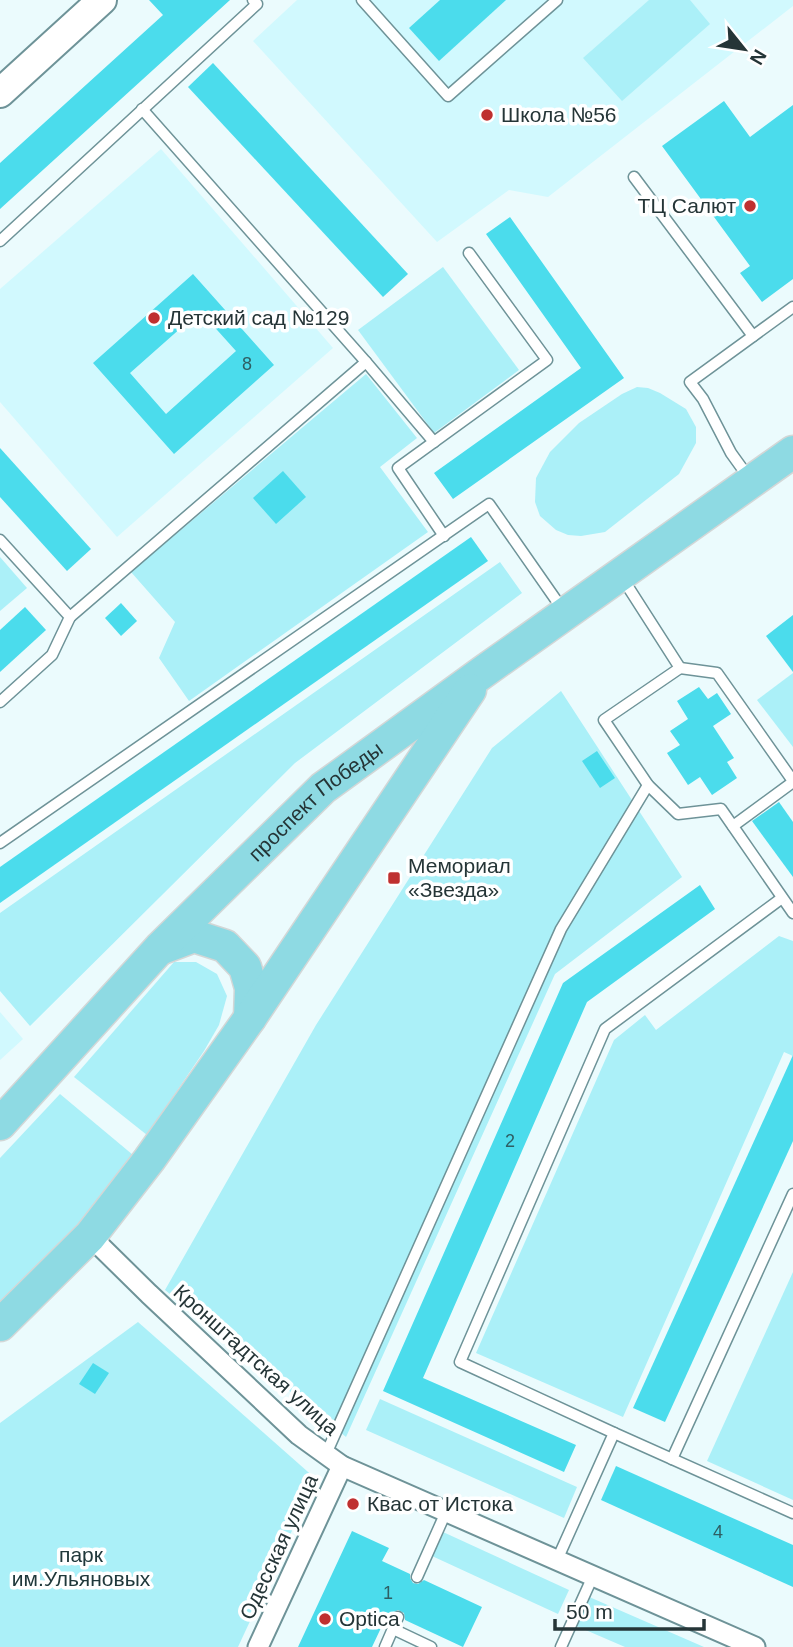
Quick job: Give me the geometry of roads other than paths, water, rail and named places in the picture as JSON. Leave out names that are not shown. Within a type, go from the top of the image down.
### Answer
[{"type":"main road","points":[[1,89],[102,0]]},
{"type":"main road","name":"проспект Победы","points":[[0,1124],[160,948],[323,788],[793,452]]},
{"type":"main road","name":"проспект Победы","points":[[0,1325],[90,1236],[149,1160],[250,1018],[483,672]]},
{"type":"main road","points":[[160,948],[194,936],[225,946],[245,967],[251,988],[250,1018]]},
{"type":"street","name":"Кронштадтская улица","points":[[90,1236],[299,1435],[342,1466],[755,1647]]},
{"type":"street","name":"Одесская улица","points":[[258,1647],[342,1466]]},
{"type":"lane","points":[[0,241],[257,4],[253,0]]},
{"type":"lane","points":[[362,0],[448,96],[557,0]]},
{"type":"lane","points":[[142,109],[434,442]]},
{"type":"lane","points":[[634,177],[752,336]]},
{"type":"lane","points":[[444,536],[398,468],[547,360],[469,253]]},
{"type":"lane","points":[[752,481],[731,453],[703,398],[690,382],[793,307]]},
{"type":"lane","points":[[0,702],[52,655],[70,617],[366,362]]},
{"type":"lane","points":[[0,843],[489,504],[566,613]]},
{"type":"lane","points":[[0,540],[70,617]]},
{"type":"lane","points":[[620,574],[680,668]]},
{"type":"lane","points":[[733,826],[793,781],[717,673],[680,668],[604,720],[648,785],[678,814],[721,808],[733,826],[782,898],[793,913]]},
{"type":"lane","points":[[326,1454],[561,929],[648,785]]},
{"type":"lane","points":[[782,898],[605,1029],[460,1362],[793,1513]]},
{"type":"lane","points":[[672,1459],[793,1194]]},
{"type":"lane","points":[[557,1560],[614,1433]]},
{"type":"lane","points":[[417,1577],[446,1511]]},
{"type":"lane","points":[[561,1647],[593,1576]]},
{"type":"lane","points":[[385,1647],[398,1617]]},
{"type":"lane","points":[[393,1629],[431,1647]]},
{"type":"place","name":"Школа №56","points":[[487,115]]},
{"type":"place","name":"ТЦ Салют","points":[[750,206]]},
{"type":"place","name":"Детский сад №129","points":[[154,318]]},
{"type":"place","name":"Мемориал «Звезда»","points":[[394,878]]},
{"type":"place","name":"Квас от Истока","points":[[353,1504]]},
{"type":"place","name":"Optica","points":[[325,1619]]},
{"type":"park label","name":"парк им.Ульяновых","points":[[81,1567]]}]
